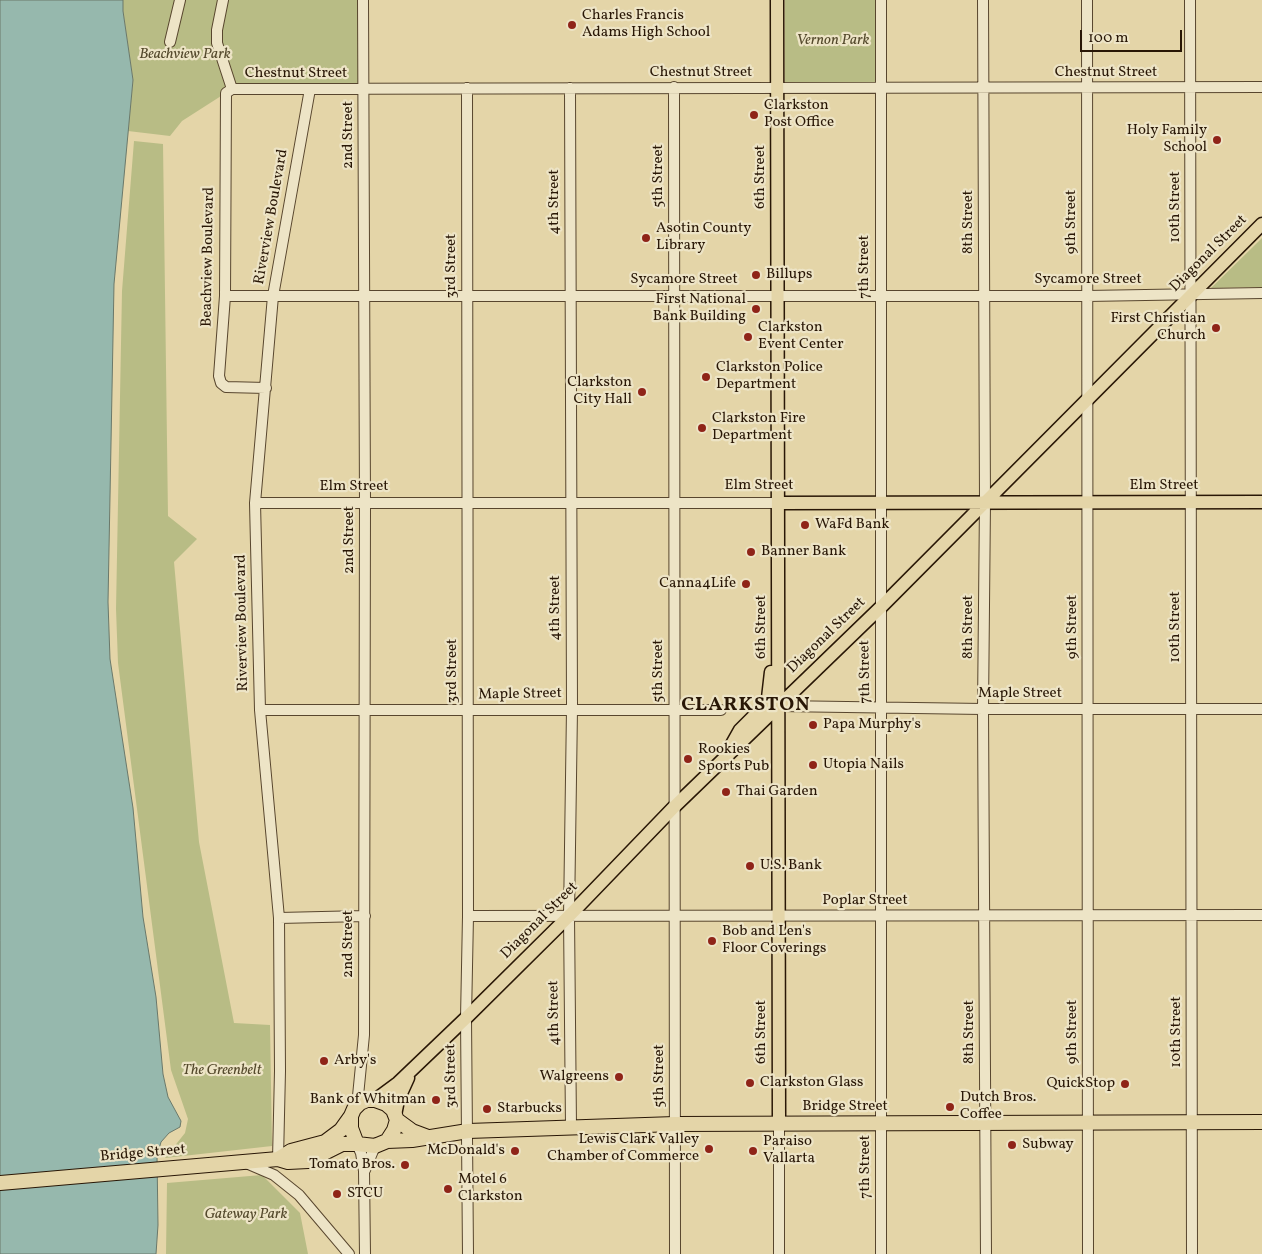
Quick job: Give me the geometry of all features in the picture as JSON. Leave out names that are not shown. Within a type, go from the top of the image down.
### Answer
[{"type":"highway","points":[[396,1117],[394,1130],[381,1144],[356,1144],[350,1128],[354,1111],[364,1102],[373,1100],[386,1104],[396,1117],[412,1130],[429,1137]]},
{"type":"highway","name":"Bridge Street","points":[[278,1159],[291,1151],[325,1142],[341,1130],[354,1111]]},
{"type":"highway","name":"Bridge Street","points":[[381,1144],[468,1131],[675,1124],[1262,1122]]},
{"type":"highway","name":"Bridge Street","points":[[6,1183],[278,1159],[288,1162],[308,1161],[342,1144],[356,1144]]},
{"type":"main road","name":"6th Street","points":[[777,0],[779,1123]]},
{"type":"main road","name":"Diagonal Street","points":[[373,1100],[398,1083],[466,1018],[569,916],[675,806],[880,607],[1262,224]]},
{"type":"main road","name":"Elm Street","points":[[778,503],[1262,502]]},
{"type":"main road","points":[[724,758],[740,730],[762,708],[768,698],[771,668],[778,660]]},
{"type":"main road","name":"Diagonal Street","points":[[396,1117],[398,1100],[413,1069]]},
{"type":"street","points":[[170,42],[180,0]]},
{"type":"street","name":"Chestnut Street","points":[[223,0],[216,43],[232,89],[1262,87]]},
{"type":"street","name":"2nd Street","points":[[354,1111],[364,1044],[365,503],[363,0]]},
{"type":"street","name":"7th Street","points":[[881,0],[881,1254]]},
{"type":"street","name":"8th Street","points":[[983,0],[985,502],[983,709],[986,1254]]},
{"type":"street","name":"9th Street","points":[[1088,0],[1088,1254]]},
{"type":"street","name":"10th Street","points":[[1190,0],[1192,1254]]},
{"type":"street","name":"5th Street","points":[[674,87],[675,1254]]},
{"type":"street","name":"3rd Street","points":[[467,88],[468,916],[466,1018],[468,1254]]},
{"type":"street","name":"4th Street","points":[[570,88],[572,709],[569,916],[571,1127]]},
{"type":"street","name":"Beachview Boulevard","points":[[232,89],[226,93],[225,296],[219,376],[221,382],[226,387],[266,388]]},
{"type":"street","name":"Riverview Boulevard","points":[[278,1159],[280,1071],[279,918],[260,710],[255,503],[273,296],[310,89]]},
{"type":"street","name":"Sycamore Street","points":[[225,296],[1087,296],[1262,293]]},
{"type":"street","name":"Elm Street","points":[[255,503],[778,503]]},
{"type":"street","name":"Maple Street","points":[[778,706],[983,709],[1262,709]]},
{"type":"street","name":"Maple Street","points":[[260,710],[720,710]]},
{"type":"street","name":"Poplar Street","points":[[468,916],[1262,915]]},
{"type":"street","points":[[279,918],[364,916]]},
{"type":"street","points":[[360,1079],[367,1095],[373,1100]]},
{"type":"street","name":"6th Street","points":[[779,1123],[779,1254]]},
{"type":"street","points":[[356,1144],[361,1153],[364,1171],[365,1254]]},
{"type":"street","points":[[364,1171],[381,1144]]},
{"type":"street","points":[[243,1162],[274,1175],[299,1195],[349,1254]]},
{"type":"green space","name":"Beachview Park","points":[[123,0],[363,0],[363,89],[232,89],[182,121],[170,136],[128,131],[133,80]]},
{"type":"green space","name":"Vernon Park","points":[[785,0],[881,0],[881,82],[785,82]]},
{"type":"green space","name":"The Greenbelt","points":[[134,141],[163,144],[168,516],[197,539],[174,562],[199,842],[234,1023],[270,1025],[272,1146],[165,1158],[185,1133],[188,1119],[171,1070],[118,663],[116,609],[122,291]]},
{"type":"green space","points":[[1262,238],[1262,287],[1211,288],[1258,242]]},
{"type":"green space","name":"Gateway Park","points":[[262,1175],[300,1213],[308,1254],[166,1254],[167,1183]]},
{"type":"water","points":[[0,0],[123,0],[133,80],[114,284],[108,602],[110,659],[133,808],[143,917],[156,997],[163,1074],[168,1097],[181,1121],[180,1127],[169,1133],[161,1142],[157,1156],[158,1225],[156,1254],[0,1254]]},
{"type":"place","name":"Charles Francis Adams High School","points":[[572,25]]},
{"type":"place","name":"Clarkston Post Office","points":[[754,115]]},
{"type":"place","name":"Holy Family School","points":[[1217,140]]},
{"type":"place","name":"Asotin County Library","points":[[646,238]]},
{"type":"place","name":"Billups","points":[[756,275]]},
{"type":"place","name":"First National Bank Building","points":[[756,309]]},
{"type":"place","name":"First Christian Church","points":[[1216,328]]},
{"type":"place","name":"Clarkston Event Center","points":[[748,337]]},
{"type":"place","name":"Clarkston Police Department","points":[[706,377]]},
{"type":"place","name":"Clarkston City Hall","points":[[642,392]]},
{"type":"place","name":"Clarkston Fire Department","points":[[702,428]]},
{"type":"place","name":"WaFd Bank","points":[[805,525]]},
{"type":"place","name":"Banner Bank","points":[[751,552]]},
{"type":"place","name":"Canna4Life","points":[[746,584]]},
{"type":"place","name":"Papa Murphy's","points":[[813,725]]},
{"type":"place","name":"Rookies Sports Pub","points":[[688,759]]},
{"type":"place","name":"Utopia Nails","points":[[813,765]]},
{"type":"place","name":"Thai Garden","points":[[726,792]]},
{"type":"place","name":"U.S. Bank","points":[[750,866]]},
{"type":"place","name":"Bob and Len's Floor Coverings","points":[[712,941]]},
{"type":"place","name":"Arby's","points":[[324,1061]]},
{"type":"place","name":"Walgreens","points":[[619,1077]]},
{"type":"place","name":"Clarkston Glass","points":[[750,1083]]},
{"type":"place","name":"QuickStop","points":[[1125,1084]]},
{"type":"place","name":"Bank of Whitman","points":[[436,1100]]},
{"type":"place","name":"Dutch Bros. Coffee","points":[[950,1107]]},
{"type":"place","name":"Starbucks","points":[[487,1109]]},
{"type":"place","name":"Subway","points":[[1012,1145]]},
{"type":"place","name":"Lewis Clark Valley Chamber of Commerce","points":[[709,1149]]},
{"type":"place","name":"McDonald's","points":[[515,1151]]},
{"type":"place","name":"Paraiso Vallarta","points":[[753,1151]]},
{"type":"place","name":"Tomato Bros.","points":[[405,1165]]},
{"type":"place","name":"Motel 6 Clarkston","points":[[448,1189]]},
{"type":"place","name":"STCU","points":[[337,1194]]},
{"type":"district","name":"CLARKSTON","points":[[746,706]]}]
